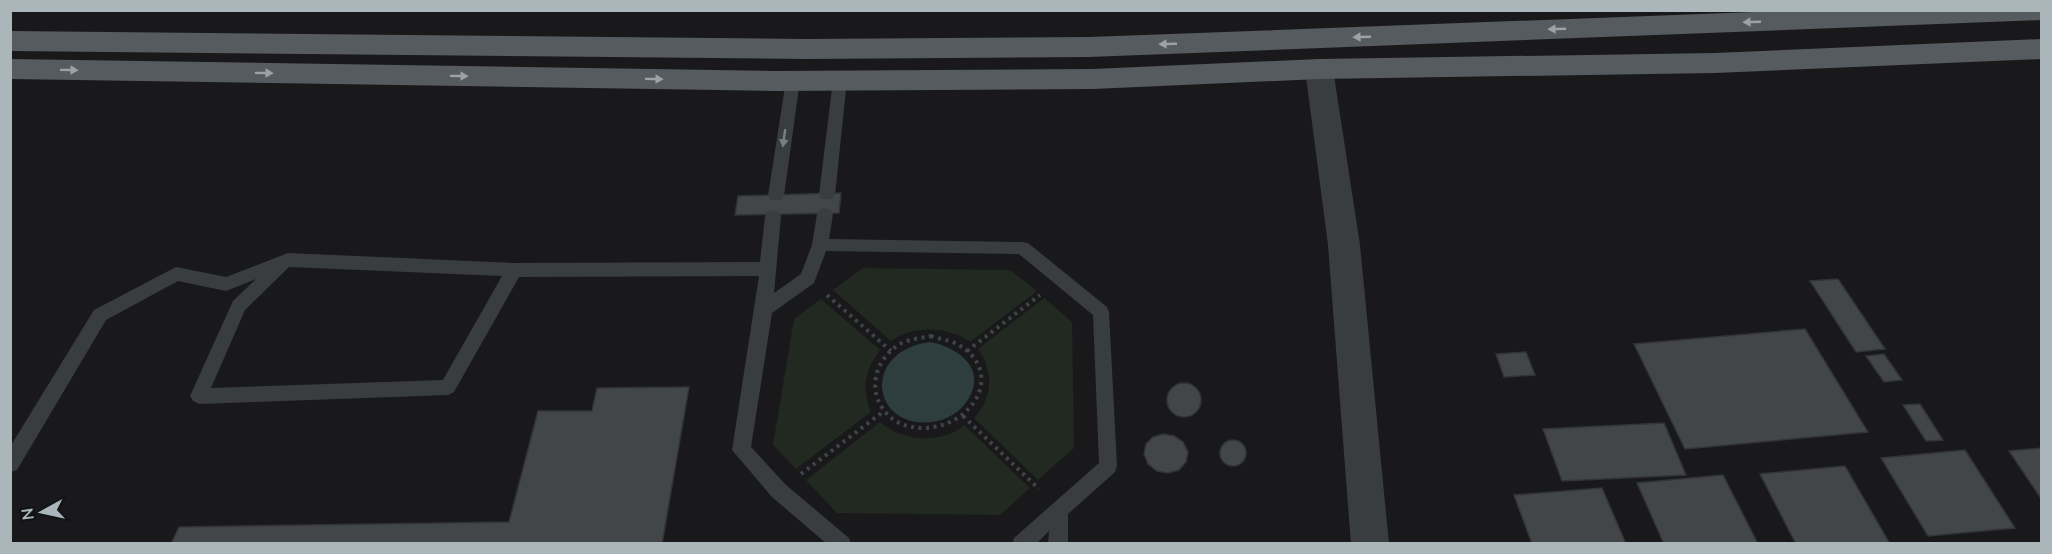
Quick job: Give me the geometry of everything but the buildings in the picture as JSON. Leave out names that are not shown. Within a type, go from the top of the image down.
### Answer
[{"type":"main road","points":[[10,41],[805,50],[1089,47],[2042,11]]},
{"type":"main road","points":[[10,69],[793,80],[1093,79],[1319,69],[1714,63],[2042,49]]},
{"type":"street","points":[[1319,69],[1344,245],[1370,543]]},
{"type":"lane","points":[[776,196],[793,80]]},
{"type":"lane","points":[[827,195],[840,80]]},
{"type":"lane","points":[[764,309],[808,278],[820,245],[825,214]]},
{"type":"lane","points":[[773,216],[764,309],[741,450],[779,491],[842,543]]},
{"type":"lane","points":[[820,245],[1022,248],[1101,312],[1108,466],[1021,543]]},
{"type":"lane","points":[[10,464],[100,315],[176,274],[226,284],[288,260],[514,270],[768,268]]},
{"type":"lane","points":[[288,260],[239,306],[199,396],[448,387],[514,270]]},
{"type":"lane","points":[[1058,543],[1059,508]]},
{"type":"path","points":[[808,278],[891,351]]},
{"type":"path","points":[[967,351],[1061,279]]},
{"type":"path","points":[[931,336],[947,339],[967,351],[980,368],[981,382],[978,397],[963,416],[942,428],[924,430],[907,427],[893,420],[875,396],[874,381],[878,367],[891,351],[915,338],[931,336]]},
{"type":"path","points":[[779,491],[884,411]]},
{"type":"path","points":[[963,416],[1059,508]]},
{"type":"shaded area","points":[[863,268],[1010,270],[1037,291],[970,342],[941,330],[910,332],[891,341],[833,290]]},
{"type":"shaded area","points":[[1044,298],[1072,322],[1074,448],[1038,480],[974,418],[985,402],[989,385],[987,367],[978,349]]},
{"type":"shaded area","points":[[821,299],[880,350],[871,365],[866,380],[866,395],[871,412],[796,469],[773,445],[794,319]]},
{"type":"shaded area","points":[[930,342],[950,349],[966,361],[972,368],[974,387],[966,403],[948,417],[932,422],[912,421],[896,414],[886,402],[882,388],[884,373],[893,359],[908,348]]},
{"type":"shaded area","points":[[880,422],[899,433],[922,438],[945,436],[964,425],[1030,488],[1000,515],[837,513],[806,480]]}]
